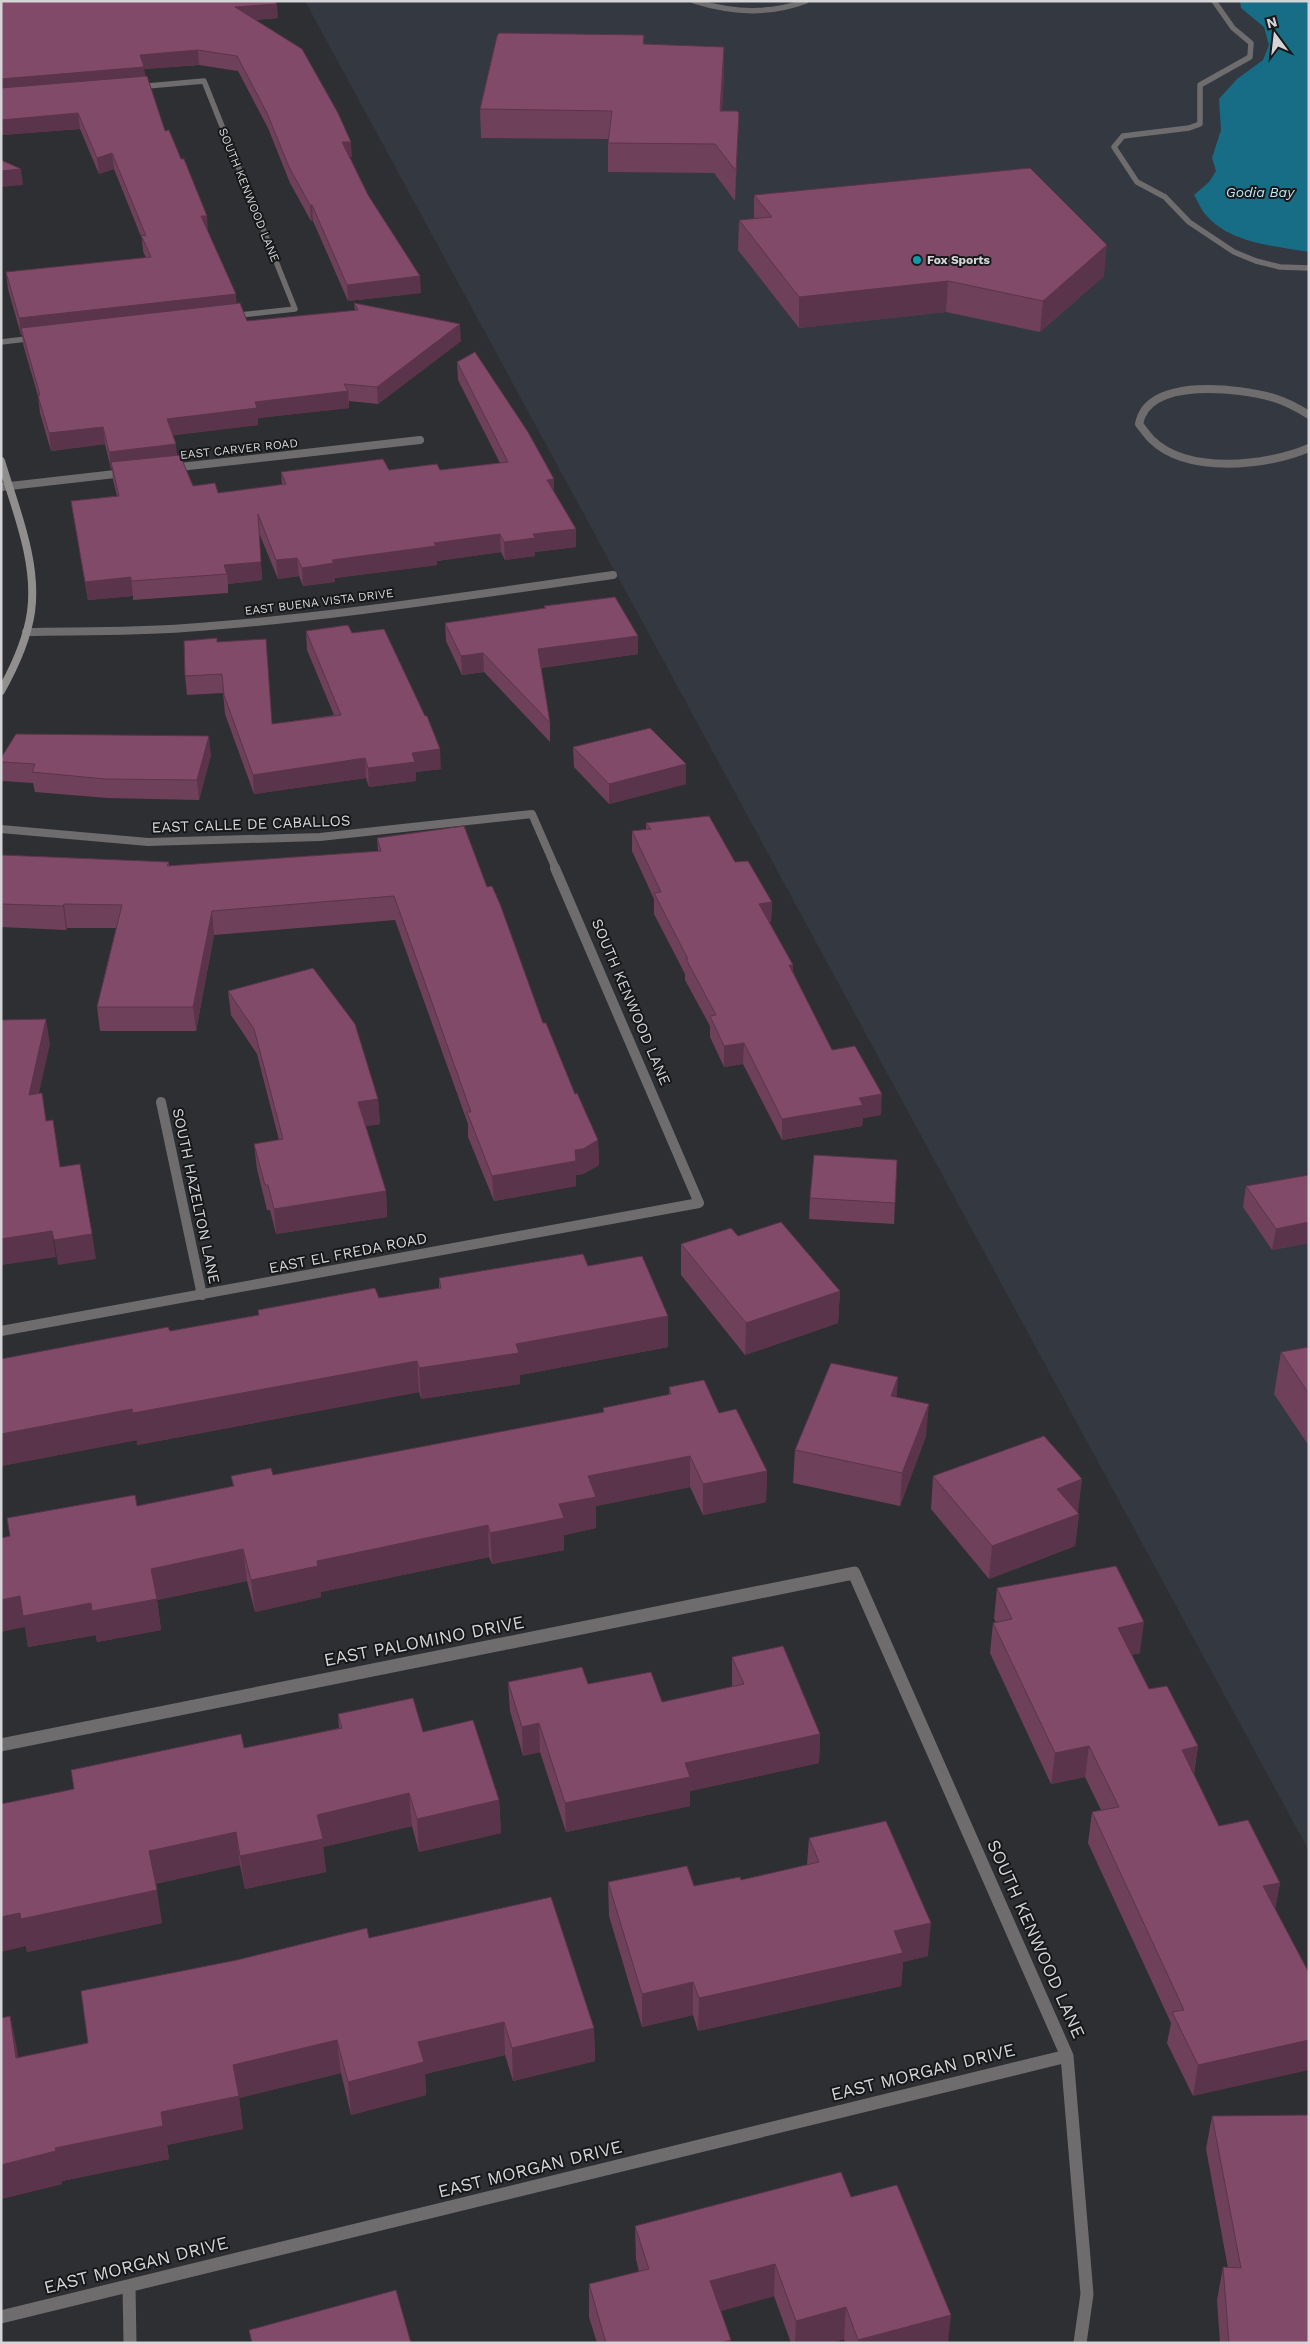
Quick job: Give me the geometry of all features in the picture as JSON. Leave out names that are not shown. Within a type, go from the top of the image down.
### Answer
[{"type":"street","points":[[694,1],[720,8],[748,11],[784,8],[806,1]]},
{"type":"street","points":[[1214,1],[1232,28],[1251,43],[1250,57],[1200,85],[1200,124],[1189,128],[1123,136],[1114,147],[1137,182],[1165,197],[1189,222],[1234,252],[1256,261],[1280,267],[1309,268]]},
{"type":"street","name":"SOUTH KENWOOD LANE","points":[[127,88],[204,81],[295,309],[226,317]]},
{"type":"street","points":[[1,342],[40,338]]},
{"type":"street","points":[[1309,416],[1304,410],[1283,400],[1258,393],[1228,389],[1200,389],[1174,394],[1153,401],[1142,412],[1139,424],[1145,436],[1161,447],[1184,456],[1212,462],[1242,464],[1270,462],[1294,456],[1309,448]]},
{"type":"street","name":"EAST CARVER ROAD","points":[[166,468],[420,440]]},
{"type":"street","points":[[1,461],[5,487],[31,572],[32,602],[26,632],[9,677],[1,691]]},
{"type":"street","points":[[5,487],[137,472]]},
{"type":"street","name":"EAST BUENA VISTA DRIVE","points":[[26,632],[184,629],[326,614],[613,575]]},
{"type":"street","name":"SOUTH KENWOOD LANE","points":[[532,814],[699,1202]]},
{"type":"street","name":"EAST CALLE DE CABALLOS","points":[[1,829],[148,842],[291,838],[320,837],[532,814]]},
{"type":"street","name":"SOUTH HAZELTON LANE","points":[[161,1102],[202,1295]]},
{"type":"street","name":"EAST EL FREDA ROAD","points":[[1,1331],[699,1202]]},
{"type":"street","name":"SOUTH KENWOOD LANE","points":[[854,1573],[1067,2056],[1087,2294],[1080,2343]]},
{"type":"street","name":"EAST PALOMINO DRIVE","points":[[1,1744],[854,1573]]},
{"type":"street","name":"EAST MORGAN DRIVE","points":[[1,2316],[1067,2056]]},
{"type":"street","points":[[129,2286],[130,2343]]},
{"type":"shaded area","points":[[305,1],[1309,1],[1309,1851],[630,599]]},
{"type":"water","name":"Godia Bay","points":[[1240,1],[1309,1],[1309,252],[1253,242],[1227,232],[1206,215],[1194,195],[1209,182],[1216,171],[1212,158],[1221,130],[1219,99],[1237,79],[1263,60],[1269,45],[1264,27],[1241,8]]},
{"type":"building","points":[[1,1],[275,1],[277,4],[235,7],[302,49],[338,113],[351,142],[342,142],[368,195],[420,276],[347,285],[312,205],[310,205],[289,167],[267,113],[237,56],[198,50],[140,55],[144,67],[1,79]]},
{"type":"building","points":[[499,33],[644,35],[643,44],[724,47],[720,111],[737,111],[739,113],[736,171],[715,144],[608,143],[612,111],[480,109]]},
{"type":"building","points":[[147,76],[165,131],[169,130],[181,159],[184,159],[207,216],[201,216],[236,294],[19,318],[6,272],[151,257],[141,235],[146,236],[112,153],[97,158],[78,113],[1,120],[1,88]]},
{"type":"building","points":[[1,160],[21,169],[1,171]]},
{"type":"building","name":"Fox Sports","points":[[1030,168],[1107,245],[1043,301],[948,281],[799,297],[739,220],[772,217],[754,195]]},
{"type":"building","points":[[240,303],[247,321],[358,310],[354,303],[460,324],[377,387],[344,384],[348,391],[255,402],[257,408],[167,419],[176,444],[109,452],[103,427],[49,433],[21,328]]},
{"type":"building","points":[[475,352],[528,432],[554,479],[547,480],[576,529],[533,534],[535,538],[504,542],[500,534],[434,543],[436,546],[332,560],[334,563],[302,568],[297,558],[276,560],[258,514],[261,562],[224,565],[227,574],[131,581],[131,577],[85,582],[71,501],[119,496],[111,462],[180,455],[193,486],[215,483],[218,493],[286,484],[281,472],[383,459],[389,470],[437,464],[440,470],[508,462],[457,362]]},
{"type":"building","points":[[615,597],[638,636],[538,649],[550,723],[483,653],[461,656],[445,623],[546,608],[544,606]]},
{"type":"building","points":[[348,625],[352,633],[384,629],[425,716],[427,716],[440,749],[412,753],[415,762],[368,768],[365,758],[253,775],[224,695],[222,674],[185,676],[184,641],[217,638],[217,642],[266,639],[272,724],[341,715],[306,631]]},
{"type":"building","points":[[650,728],[686,764],[609,784],[573,747]]},
{"type":"building","points":[[16,734],[209,736],[197,780],[105,779],[32,772],[35,764],[1,762],[1,758]]},
{"type":"building","points":[[709,816],[735,862],[748,861],[772,902],[759,904],[793,965],[789,965],[832,1050],[855,1046],[882,1094],[859,1098],[863,1105],[782,1119],[744,1043],[724,1046],[710,1016],[716,1015],[654,893],[661,892],[632,831],[651,829],[646,823]]},
{"type":"building","points":[[464,826],[487,887],[492,886],[500,904],[543,1023],[546,1023],[575,1094],[577,1093],[598,1140],[583,1149],[575,1150],[576,1161],[492,1176],[467,1112],[471,1112],[394,896],[212,911],[193,1007],[97,1007],[122,905],[1,904],[1,855],[169,862],[167,866],[381,851],[377,838]]},
{"type":"building","points":[[313,968],[355,1024],[378,1099],[358,1102],[386,1191],[274,1209],[268,1185],[265,1185],[254,1144],[283,1139],[254,1029],[228,991]]},
{"type":"building","points":[[46,1019],[29,1095],[42,1093],[46,1121],[53,1120],[60,1167],[80,1164],[92,1234],[54,1240],[52,1231],[1,1239],[1,1020]]},
{"type":"building","points":[[814,1155],[897,1160],[895,1203],[810,1198]]},
{"type":"building","points":[[1309,1175],[1309,1222],[1276,1229],[1246,1186]]},
{"type":"building","points":[[781,1222],[840,1291],[746,1323],[681,1244],[731,1228],[738,1236]]},
{"type":"building","points":[[583,1254],[588,1266],[642,1256],[668,1316],[516,1344],[519,1353],[419,1368],[417,1361],[133,1413],[132,1409],[1,1434],[1,1359],[168,1327],[170,1331],[259,1315],[258,1310],[375,1288],[379,1298],[441,1288],[439,1278]]},
{"type":"building","points":[[1309,1347],[1309,1394],[1281,1352]]},
{"type":"building","points":[[831,1363],[898,1377],[891,1396],[929,1404],[902,1473],[795,1450]]},
{"type":"building","points":[[704,1380],[719,1413],[736,1409],[767,1471],[703,1484],[690,1456],[588,1476],[596,1497],[559,1504],[564,1518],[490,1533],[488,1525],[317,1561],[318,1566],[251,1580],[243,1549],[151,1569],[157,1599],[92,1611],[91,1603],[23,1616],[20,1596],[1,1600],[1,1538],[10,1536],[7,1518],[135,1495],[137,1506],[234,1486],[231,1476],[271,1468],[273,1475],[604,1412],[603,1408],[671,1394],[669,1387]]},
{"type":"building","points":[[1044,1436],[1082,1479],[1057,1489],[1079,1514],[992,1546],[933,1476]]},
{"type":"building","points":[[1116,1566],[1144,1622],[1118,1628],[1149,1689],[1167,1686],[1198,1746],[1182,1750],[1219,1826],[1248,1820],[1280,1883],[1263,1886],[1309,1973],[1309,2040],[1198,2065],[1172,2012],[1184,2010],[1092,1812],[1119,1807],[1089,1746],[1055,1753],[993,1623],[1012,1619],[997,1588]]},
{"type":"building","points":[[783,1646],[820,1734],[685,1763],[690,1777],[565,1803],[539,1723],[522,1727],[508,1682],[582,1667],[588,1684],[651,1672],[662,1702],[744,1684],[732,1657]]},
{"type":"building","points":[[413,1698],[423,1732],[473,1720],[499,1800],[417,1819],[409,1793],[317,1815],[323,1839],[240,1856],[236,1832],[149,1851],[157,1890],[21,1919],[20,1913],[1,1917],[1,1804],[74,1789],[71,1770],[241,1734],[244,1748],[342,1728],[338,1714]]},
{"type":"building","points":[[886,1821],[931,1923],[894,1931],[903,1953],[699,1998],[693,1982],[642,1994],[608,1882],[687,1866],[694,1886],[740,1877],[741,1880],[819,1862],[809,1838]]},
{"type":"building","points":[[551,1897],[594,2028],[512,2048],[504,2022],[418,2042],[424,2062],[348,2082],[337,2040],[233,2065],[239,2096],[161,2112],[163,2126],[55,2148],[56,2151],[1,2165],[1,2018],[10,2016],[16,2058],[88,2043],[81,1991],[237,1960],[367,1928],[369,1938]]},
{"type":"building","points":[[1309,2115],[1309,2343],[1229,2343],[1223,2267],[1241,2268],[1212,2116]]},
{"type":"building","points":[[841,2172],[851,2197],[897,2185],[951,2315],[858,2340],[846,2307],[796,2321],[775,2264],[710,2281],[731,2340],[718,2343],[606,2343],[589,2284],[649,2269],[635,2226]]},
{"type":"building","points":[[396,2290],[411,2343],[252,2343],[249,2330]]},
{"type":"place","name":"Fox Sports","points":[[917,260]]}]
